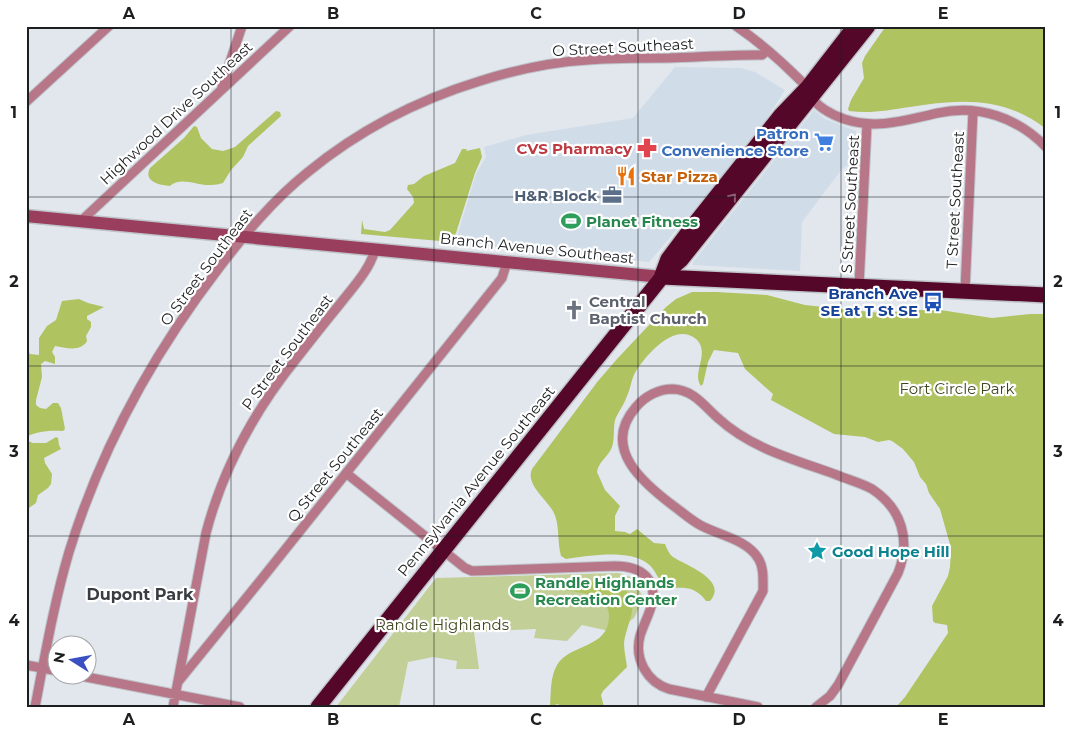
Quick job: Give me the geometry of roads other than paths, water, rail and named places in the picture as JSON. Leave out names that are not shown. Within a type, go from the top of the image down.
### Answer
[{"type":"highway","name":"Pennsylvania Avenue Southeast","points":[[809,93],[855,26]]},
{"type":"highway","name":"Pennsylvania Avenue Southeast","points":[[318,707],[662,277],[668,259],[780,115],[809,93],[868,26]]},
{"type":"highway","name":"Branch Avenue Southeast","points":[[662,277],[1046,295]]},
{"type":"main road","name":"Branch Avenue Southeast","points":[[26,216],[662,277]]},
{"type":"street","points":[[26,102],[109,26]]},
{"type":"street","points":[[221,89],[242,26]]},
{"type":"street","name":"Highwood Drive Southeast","points":[[81,221],[290,26]]},
{"type":"street","points":[[736,26],[802,81],[821,107],[836,116],[852,122],[891,124],[942,112],[973,111],[990,114],[1013,122],[1029,132],[1046,147]]},
{"type":"street","name":"O Street Southeast","points":[[35,707],[55,604],[70,550],[86,504],[113,439],[138,388],[164,345],[208,282],[243,237],[283,194],[333,153],[391,118],[422,102],[455,89],[510,73],[559,63],[608,59],[762,55],[767,51]]},
{"type":"street","name":"T Street Southeast","points":[[965,291],[973,111]]},
{"type":"street","name":"S Street Southeast","points":[[860,286],[867,124]]},
{"type":"street","name":"P Street Southeast","points":[[173,707],[206,533],[230,464],[265,400],[281,377],[366,271],[374,250]]},
{"type":"street","name":"Q Street Southeast","points":[[178,682],[502,278],[507,262]]},
{"type":"street","points":[[706,697],[763,591],[764,574],[759,558],[747,546],[699,524],[652,490],[630,466],[625,453],[624,428],[632,412],[646,397],[670,389],[691,393],[703,402],[726,426],[754,443],[872,489],[886,501],[900,521],[904,546],[903,560],[898,573],[838,685],[830,696],[816,707]]},
{"type":"street","points":[[346,473],[465,568],[472,571],[615,566],[630,566],[639,570],[648,580],[652,595],[651,607],[638,644],[644,670],[652,680],[665,688],[758,707]]},
{"type":"street","points":[[26,665],[48,669]]},
{"type":"street","points":[[98,679],[240,707]]},
{"type":"place","name":"Patron Convenience Store","points":[[824,142]]},
{"type":"place","name":"CVS Pharmacy","points":[[647,148]]},
{"type":"place","name":"Star Pizza","points":[[626,176]]},
{"type":"place","name":"H&R Block","points":[[612,195]]},
{"type":"place","name":"Planet Fitness","points":[[571,221]]},
{"type":"place","name":"Branch Ave SE at T St SE","points":[[933,302]]},
{"type":"place","name":"Central Baptist Church","points":[[574,310]]},
{"type":"place","name":"Good Hope Hill","points":[[817,551]]},
{"type":"place","name":"Randle Highlands Recreation Center","points":[[520,591]]},
{"type":"district","name":"Dupont Park","points":[[140,594]]},
{"type":"park label","name":"Fort Circle Park","points":[[957,388]]},
{"type":"park label","name":"Randle Highlands","points":[[442,624]]}]
